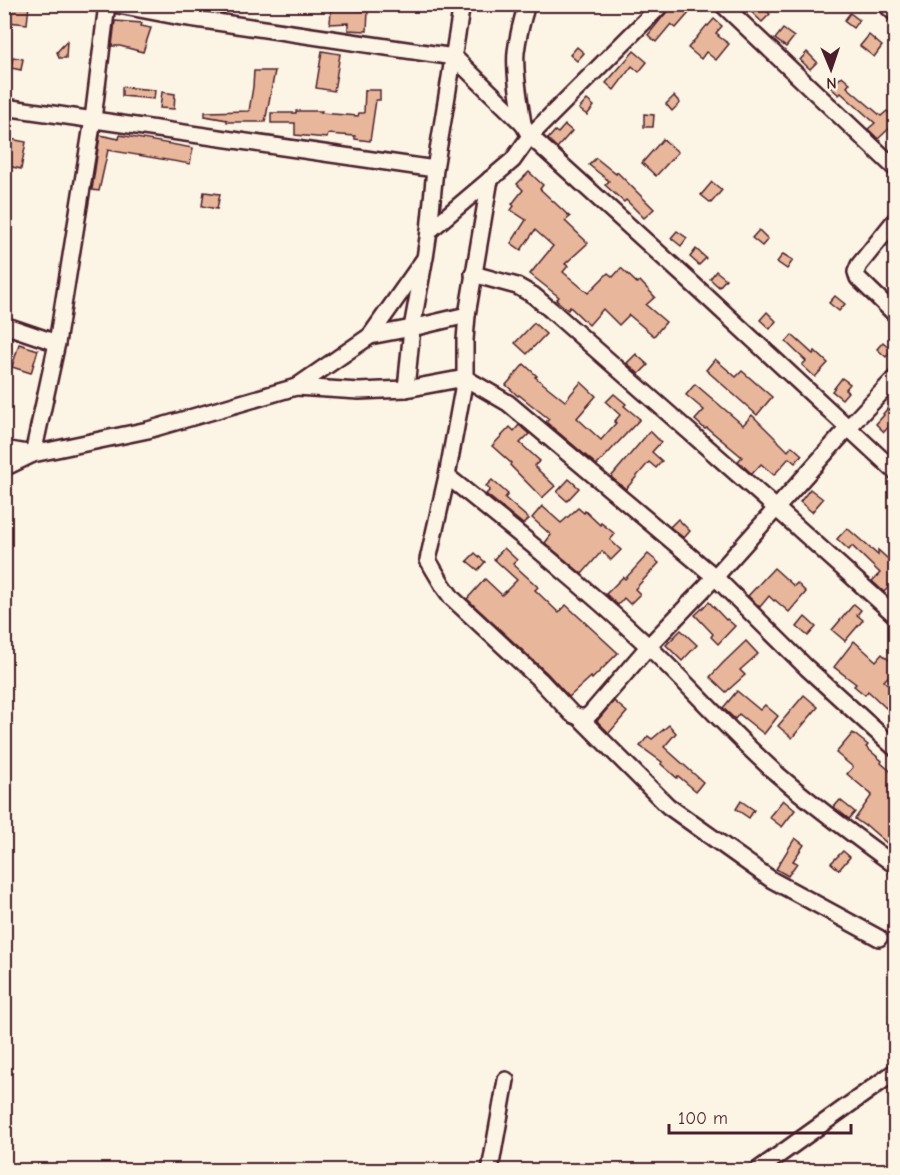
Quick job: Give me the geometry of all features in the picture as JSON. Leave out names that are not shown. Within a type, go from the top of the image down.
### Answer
[{"type":"street","points":[[33,454],[57,343],[93,119],[107,4]]},
{"type":"street","points":[[113,4],[177,10],[454,57],[527,130],[896,472]]},
{"type":"street","points":[[406,389],[412,328],[429,231],[435,169],[462,4]]},
{"type":"street","points":[[527,4],[516,54],[517,79],[527,130]]},
{"type":"street","points":[[429,231],[513,160],[527,130],[662,4]]},
{"type":"street","points":[[722,4],[896,169]]},
{"type":"street","points":[[885,4],[896,14]]},
{"type":"street","points":[[4,107],[435,169]]},
{"type":"street","points":[[490,179],[467,315],[465,378],[447,477],[428,560],[452,597],[540,680],[572,714],[579,717],[668,806],[772,880],[879,938]]},
{"type":"street","points":[[896,219],[859,265],[856,272],[858,278],[896,315]]},
{"type":"street","points":[[4,468],[33,454],[148,430],[296,387],[370,336],[425,258]]},
{"type":"street","points":[[473,274],[517,286],[533,295],[896,616]]},
{"type":"street","points":[[370,336],[467,315]]},
{"type":"street","points":[[4,325],[57,343]]},
{"type":"street","points":[[579,717],[587,717],[592,712],[648,646],[715,577],[896,377]]},
{"type":"street","points":[[296,387],[359,391],[406,389],[465,378],[507,403],[715,577],[807,668],[896,749]]},
{"type":"street","points":[[4,449],[33,454]]},
{"type":"street","points":[[447,477],[550,559],[648,646],[778,775],[832,819],[896,866]]},
{"type":"street","points":[[758,1170],[896,1071]]},
{"type":"street","points":[[490,1170],[506,1080]]},
{"type":"building","points":[[11,4],[29,5],[27,24],[8,22]]},
{"type":"building","points":[[673,4],[679,4],[689,13],[676,28],[671,24],[656,42],[648,35]]},
{"type":"building","points":[[743,4],[759,4],[770,14],[762,22]]},
{"type":"building","points":[[331,7],[368,11],[367,31],[348,30],[348,23],[330,24]]},
{"type":"building","points":[[850,13],[859,20],[853,28],[844,21]]},
{"type":"building","points":[[714,19],[722,26],[716,33],[729,44],[716,60],[706,52],[701,59],[688,48]]},
{"type":"building","points":[[115,21],[142,23],[141,26],[151,28],[143,52],[112,46]]},
{"type":"building","points":[[783,29],[794,37],[786,47],[775,39]]},
{"type":"building","points":[[869,35],[882,46],[874,57],[860,46]]},
{"type":"building","points":[[67,41],[66,58],[59,58],[57,52]]},
{"type":"building","points":[[577,47],[584,53],[577,61],[570,55]]},
{"type":"building","points":[[322,51],[340,54],[334,91],[316,88]]},
{"type":"building","points":[[634,51],[647,62],[639,72],[632,66],[614,90],[606,83]]},
{"type":"building","points":[[807,52],[817,62],[810,69],[800,60]]},
{"type":"building","points":[[13,57],[23,59],[21,70],[11,68]]},
{"type":"building","points":[[254,71],[275,71],[265,122],[227,122],[227,120],[205,116],[205,112],[249,111]]},
{"type":"building","points":[[842,76],[850,83],[847,87],[881,116],[887,111],[896,120],[878,139],[868,129],[875,123],[841,93],[839,95],[831,88]]},
{"type":"building","points":[[122,87],[155,90],[154,99],[122,96]]},
{"type":"building","points":[[365,90],[380,90],[380,100],[376,100],[370,141],[355,139],[355,136],[328,134],[327,138],[295,135],[295,123],[271,123],[271,113],[322,111],[321,113],[358,116],[359,113],[364,113]]},
{"type":"building","points":[[162,92],[175,94],[174,109],[160,108]]},
{"type":"building","points":[[674,96],[680,103],[672,111],[666,104]]},
{"type":"building","points":[[587,100],[594,106],[587,115],[579,109]]},
{"type":"building","points":[[644,114],[654,115],[653,127],[644,127]]},
{"type":"building","points":[[565,125],[572,131],[557,148],[548,139]]},
{"type":"building","points":[[100,135],[119,139],[120,135],[193,148],[190,164],[108,150],[99,191],[92,190]]},
{"type":"building","points":[[10,139],[26,142],[21,169],[4,165]]},
{"type":"building","points":[[663,139],[678,152],[656,176],[642,163]]},
{"type":"building","points":[[596,158],[616,174],[617,172],[654,209],[644,218],[626,200],[624,202],[605,185],[609,181],[589,165]]},
{"type":"building","points":[[529,172],[543,185],[540,189],[570,217],[565,221],[588,243],[565,264],[568,266],[563,272],[588,293],[608,273],[613,277],[621,268],[637,283],[640,281],[655,297],[646,305],[666,322],[654,336],[629,315],[619,325],[603,309],[589,325],[570,307],[568,310],[556,300],[559,297],[530,274],[553,246],[535,230],[521,250],[511,243],[526,220],[511,210],[514,206],[512,204],[523,190],[517,184]]},
{"type":"building","points":[[712,182],[722,190],[711,203],[701,195]]},
{"type":"building","points":[[204,192],[220,194],[217,209],[202,206]]},
{"type":"building","points":[[759,230],[768,239],[762,246],[752,238]]},
{"type":"building","points":[[677,231],[687,238],[681,246],[671,238]]},
{"type":"building","points":[[696,249],[706,258],[699,265],[690,257]]},
{"type":"building","points":[[783,254],[793,260],[787,269],[777,262]]},
{"type":"building","points":[[716,271],[726,279],[719,287],[710,279]]},
{"type":"building","points":[[835,296],[845,304],[839,311],[829,303]]},
{"type":"building","points":[[767,312],[776,321],[770,329],[760,320]]},
{"type":"building","points":[[534,323],[546,334],[527,354],[515,343]]},
{"type":"building","points":[[792,335],[813,354],[815,351],[828,363],[815,377],[802,365],[806,361],[786,342]]},
{"type":"building","points":[[883,342],[892,350],[886,357],[877,349]]},
{"type":"building","points":[[19,344],[38,350],[31,373],[12,367]]},
{"type":"building","points":[[636,354],[648,365],[639,374],[627,363]]},
{"type":"building","points":[[715,359],[736,377],[742,371],[772,397],[757,415],[706,370]]},
{"type":"building","points":[[524,364],[537,376],[535,377],[565,401],[581,382],[596,396],[577,418],[601,440],[620,415],[606,402],[614,394],[640,419],[597,465],[546,422],[549,419],[506,385]]},
{"type":"building","points":[[842,378],[850,384],[845,390],[848,392],[842,399],[832,391]]},
{"type":"building","points":[[695,384],[743,425],[752,415],[788,451],[792,446],[802,455],[795,463],[789,458],[774,475],[761,464],[752,474],[738,461],[742,457],[695,420],[704,410],[686,395]]},
{"type":"building","points":[[896,398],[896,419],[884,432],[876,424]]},
{"type":"building","points":[[519,425],[529,434],[520,443],[540,461],[534,466],[555,486],[542,498],[510,465],[511,463],[492,446],[510,427],[514,431]]},
{"type":"building","points":[[650,431],[661,442],[652,452],[662,461],[656,468],[649,462],[626,489],[611,477]]},
{"type":"building","points":[[569,479],[579,488],[567,501],[557,492]]},
{"type":"building","points":[[492,480],[508,494],[505,498],[529,519],[523,524],[486,494],[490,490],[486,486]]},
{"type":"building","points":[[810,489],[823,499],[812,512],[800,502]]},
{"type":"building","points":[[542,506],[561,523],[578,508],[584,513],[585,511],[600,525],[601,523],[615,534],[610,540],[621,550],[611,560],[602,551],[582,574],[545,543],[551,535],[532,518]]},
{"type":"building","points":[[678,519],[690,531],[684,538],[670,527]]},
{"type":"building","points":[[847,528],[878,555],[878,550],[896,566],[896,580],[884,592],[872,581],[880,573],[852,546],[849,550],[837,539]]},
{"type":"building","points":[[504,548],[517,560],[513,564],[538,587],[535,590],[559,613],[566,605],[618,653],[592,679],[591,677],[569,697],[547,673],[467,599],[485,579],[502,595],[517,580],[494,559]]},
{"type":"building","points":[[475,553],[485,562],[478,570],[467,561]]},
{"type":"building","points":[[648,554],[659,563],[635,589],[640,594],[630,604],[624,598],[618,605],[606,594],[623,577],[625,579]]},
{"type":"building","points":[[774,568],[794,586],[797,583],[806,592],[789,612],[769,596],[760,607],[748,596]]},
{"type":"building","points":[[709,602],[735,626],[718,644],[711,637],[713,634],[695,615]]},
{"type":"building","points":[[854,604],[861,610],[857,615],[863,620],[845,641],[832,630]]},
{"type":"building","points":[[805,617],[816,627],[808,636],[797,627]]},
{"type":"building","points":[[681,630],[697,645],[682,661],[666,645]]},
{"type":"building","points":[[746,641],[758,654],[740,670],[745,675],[726,692],[710,677]]},
{"type":"building","points":[[854,641],[876,661],[882,654],[896,666],[884,681],[896,692],[896,698],[886,708],[868,691],[865,695],[854,686],[856,684],[834,667]]},
{"type":"building","points":[[737,691],[760,710],[765,705],[778,716],[764,734],[739,714],[735,719],[723,708]]},
{"type":"building","points":[[804,695],[818,707],[792,738],[778,726]]},
{"type":"building","points":[[614,701],[627,712],[609,733],[597,721]]},
{"type":"building","points":[[669,725],[676,733],[664,747],[703,782],[696,791],[640,746],[648,736],[652,739]]},
{"type":"building","points":[[853,733],[868,745],[866,747],[896,776],[896,851],[866,825],[855,819],[872,795],[847,774],[853,767],[836,753]]},
{"type":"building","points":[[783,800],[795,810],[782,827],[769,817]]},
{"type":"building","points":[[840,800],[855,812],[849,819],[834,807]]},
{"type":"building","points":[[741,801],[754,810],[749,818],[736,809]]},
{"type":"building","points":[[795,838],[804,845],[793,861],[797,863],[788,876],[776,869]]},
{"type":"building","points":[[843,851],[850,857],[839,870],[831,863]]}]
